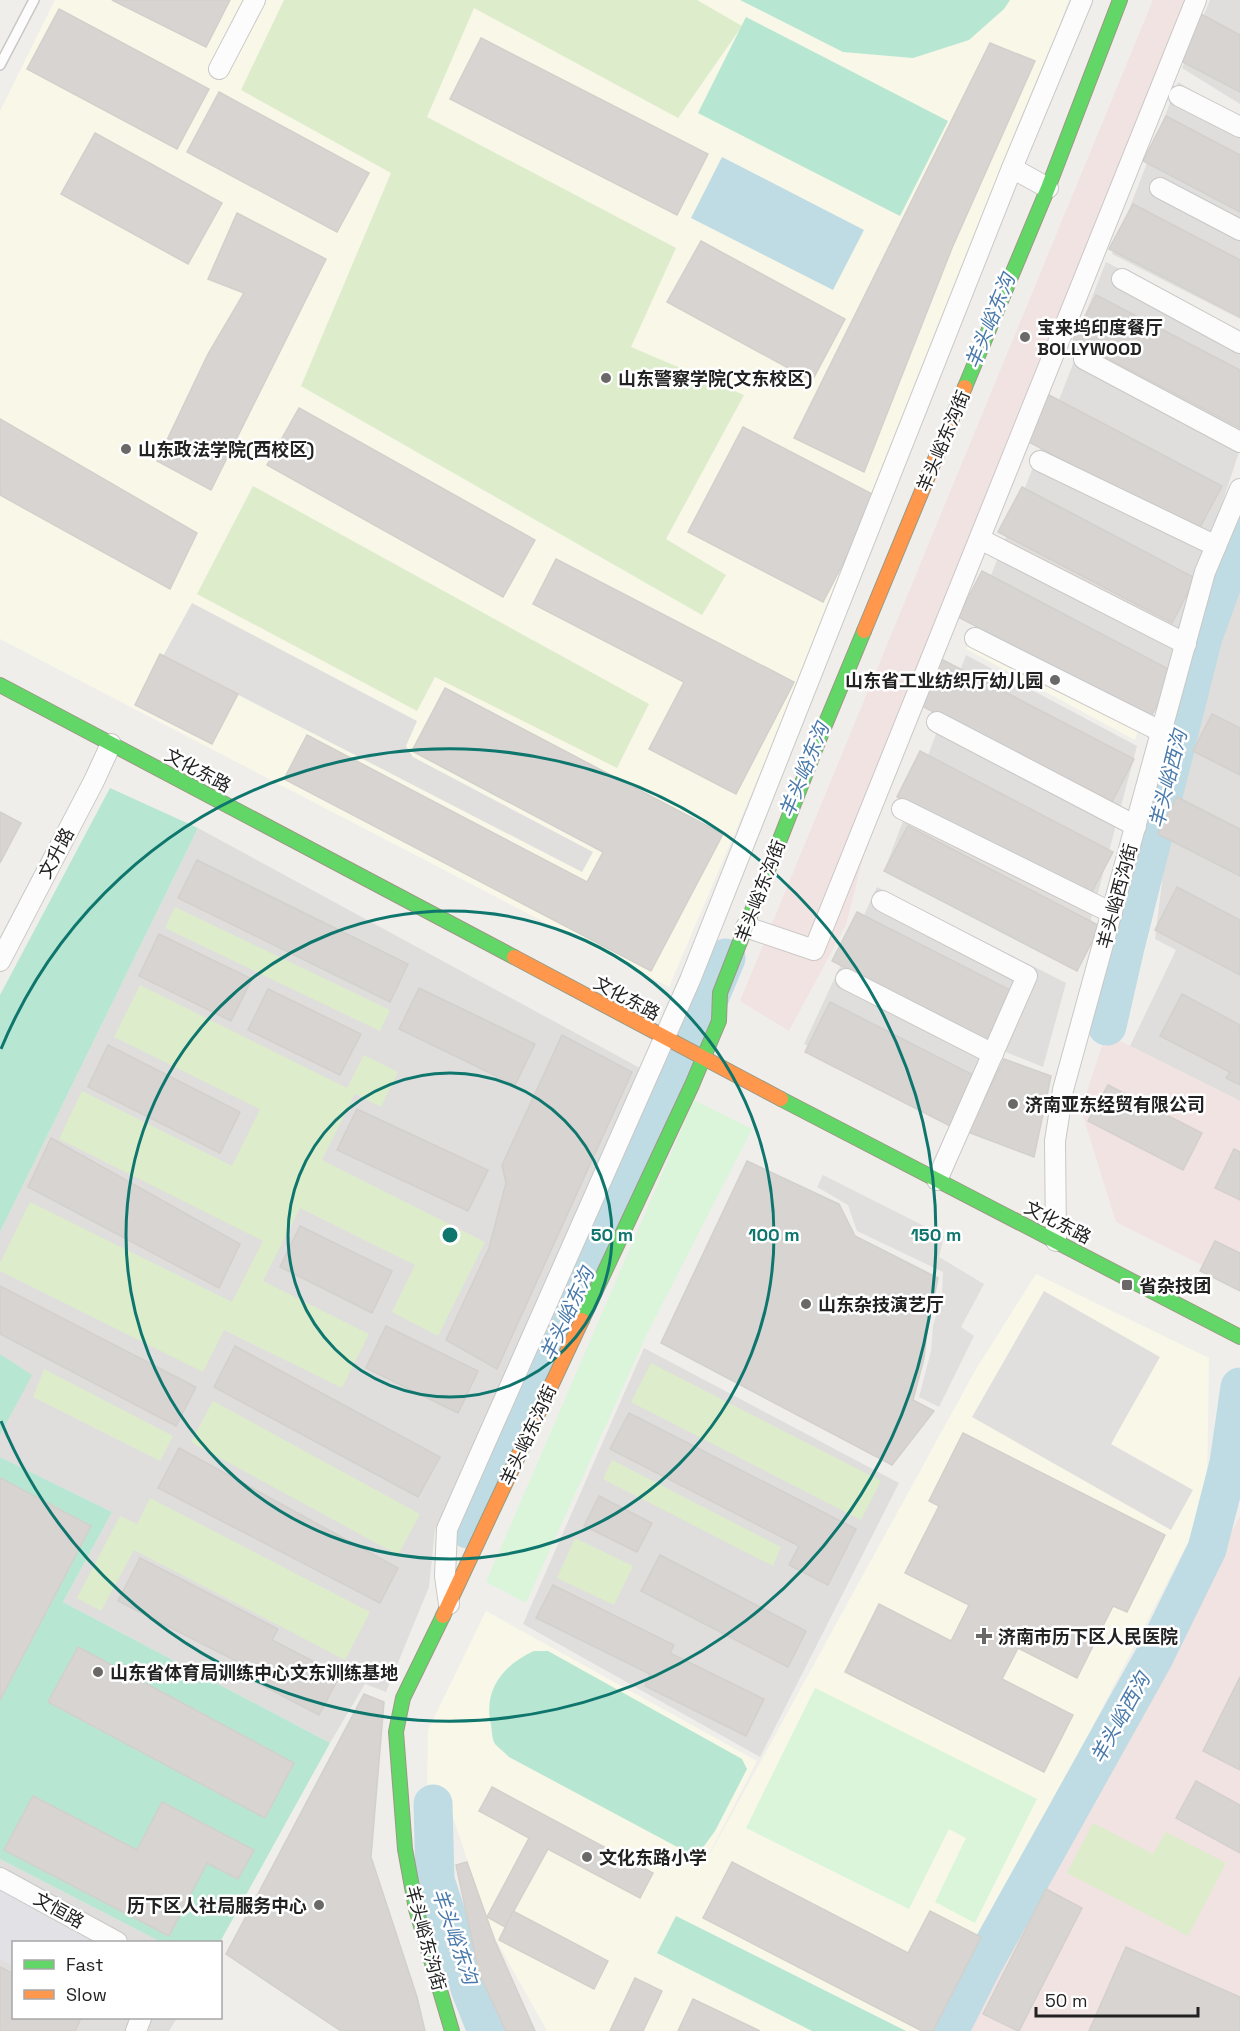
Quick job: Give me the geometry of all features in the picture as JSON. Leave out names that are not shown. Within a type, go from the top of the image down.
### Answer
[{"type":"street","points":[[219,69],[255,0]]},
{"type":"street","name":"羊头峪东沟街","points":[[449,1605],[446,1576],[447,1529],[666,1038],[1012,168],[1082,0]]},
{"type":"street","name":"羊头峪东沟街","points":[[452,2031],[416,1909],[405,1850],[396,1732],[403,1698],[449,1605],[704,1058],[719,1021],[720,993],[820,737],[1048,188],[1120,0]]},
{"type":"street","points":[[746,927],[814,950],[1196,0]]},
{"type":"street","points":[[1179,96],[1240,127]]},
{"type":"street","points":[[1012,168],[1048,188]]},
{"type":"street","points":[[1160,188],[1240,230]]},
{"type":"street","points":[[1122,279],[1240,343]]},
{"type":"street","points":[[1084,360],[1240,441]]},
{"type":"street","points":[[1040,461],[1216,546]]},
{"type":"street","name":"羊头峪西沟街","points":[[1056,1241],[1055,1141],[1063,1090],[1205,572],[1240,489]]},
{"type":"street","points":[[980,539],[1186,644]]},
{"type":"street","points":[[975,638],[1162,732]]},
{"type":"street","name":"文化东路","points":[[0,685],[704,1058],[1240,1337]]},
{"type":"street","points":[[937,722],[1136,826]]},
{"type":"street","name":"文升路","points":[[0,961],[111,744]]},
{"type":"street","points":[[902,809],[1112,914]]},
{"type":"street","points":[[882,901],[1027,976],[937,1180]]},
{"type":"street","points":[[846,979],[993,1054]]},
{"type":"street","name":"文恒路","points":[[0,1878],[115,1941]]},
{"type":"lane","points":[[0,65],[34,0]]},
{"type":"shaded area","name":"山东警察学院(文东校区)","points":[[55,0],[1069,0],[878,497],[669,987],[0,639],[0,111]]},
{"type":"shaded area","points":[[1153,0],[1205,0],[971,579],[863,858],[846,925],[789,1031],[740,1001]]},
{"type":"shaded area","points":[[1210,0],[1240,0],[1240,104],[1182,68]]},
{"type":"shaded area","points":[[1178,82],[1240,118],[1240,319],[1112,254]]},
{"type":"shaded area","points":[[1106,262],[1240,330],[1240,449],[1160,692],[981,601],[1078,351],[1072,347]]},
{"type":"shaded area","points":[[1240,586],[1240,1101],[1130,1046],[1176,950],[1155,939],[1169,824],[1206,681]]},
{"type":"shaded area","points":[[192,603],[417,721],[406,746],[413,757],[593,852],[582,872],[163,656]]},
{"type":"shaded area","name":"山东省工业纺织厅幼儿园","points":[[979,624],[1144,712],[1135,740],[966,649]]},
{"type":"shaded area","points":[[966,655],[1137,746],[1078,968],[886,866]]},
{"type":"shaded area","points":[[198,828],[640,1068],[435,1530],[429,1587],[386,1692],[365,1684],[330,1743],[63,1602],[112,1512],[0,1457],[0,1435],[31,1375],[0,1354],[0,1232]]},
{"type":"shaded area","points":[[877,887],[1066,983],[1043,1067],[1001,1050],[971,1115],[804,1044]]},
{"type":"shaded area","points":[[1106,1034],[1240,1101],[1240,1284],[1116,1222],[1081,1110]]},
{"type":"shaded area","points":[[823,1175],[944,1236],[939,1257],[984,1284],[961,1327],[974,1336],[939,1407],[919,1397],[931,1351],[933,1326],[942,1294],[943,1272],[857,1231],[848,1205],[817,1187]]},
{"type":"shaded area","name":"济南市历下区人民医院","points":[[1036,1274],[1209,1358],[1207,1485],[1188,1542],[935,2031],[547,2031],[496,1940],[449,1805],[427,1802],[428,1730],[486,1611],[757,1761],[700,1872],[976,1369]]},
{"type":"shaded area","points":[[1044,1291],[1160,1357],[1111,1444],[1193,1490],[1171,1530],[972,1417]]},
{"type":"shaded area","points":[[644,1348],[899,1483],[760,1757],[523,1624]]},
{"type":"shaded area","points":[[1240,1516],[1240,2031],[968,2031]]},
{"type":"shaded area","points":[[0,1859],[159,1941],[12,1941],[12,2019],[176,2019],[169,2031],[0,2031]]},
{"type":"shaded area","points":[[0,1886],[105,1941],[12,1941],[12,1965],[0,1959]]},
{"type":"green space","points":[[284,0],[697,0],[742,26],[678,118],[474,8],[427,117],[676,248],[631,347],[744,395],[666,539],[726,575],[702,615],[301,386],[391,173],[241,90]]},
{"type":"green space","points":[[740,0],[1010,0],[1004,9],[969,40],[913,58],[843,52]]},
{"type":"green space","points":[[746,17],[948,121],[900,216],[698,113]]},
{"type":"green space","points":[[253,486],[649,704],[617,768],[435,677],[417,711],[197,594]]},
{"type":"green space","points":[[110,788],[198,828],[0,1232],[0,995]]},
{"type":"green space","points":[[175,907],[390,1010],[380,1031],[165,928]]},
{"type":"green space","points":[[140,985],[347,1088],[364,1055],[398,1072],[381,1107],[355,1094],[322,1160],[485,1242],[438,1336],[392,1312],[415,1265],[300,1208],[263,1281],[369,1334],[342,1388],[224,1330],[203,1372],[0,1271],[0,1263],[30,1202],[232,1302],[263,1241],[59,1139],[82,1091],[232,1166],[260,1109],[114,1037]]},
{"type":"green space","points":[[694,1100],[752,1129],[647,1334],[526,1603],[486,1582]]},
{"type":"green space","points":[[0,1354],[32,1375],[0,1435]]},
{"type":"green space","points":[[651,1363],[881,1481],[861,1520],[631,1402]]},
{"type":"green space","points":[[44,1369],[173,1436],[160,1461],[33,1397]]},
{"type":"green space","points":[[213,1401],[420,1514],[398,1555],[191,1442]]},
{"type":"green space","name":"山东省体育局训练中心文东训练基地","points":[[0,1457],[112,1512],[63,1602],[330,1743],[221,1941],[159,1941],[0,1859]]},
{"type":"green space","points":[[612,1460],[781,1547],[773,1566],[603,1479]]},
{"type":"green space","points":[[150,1498],[370,1612],[345,1660],[134,1550],[101,1611],[77,1598],[120,1516],[137,1524]]},
{"type":"green space","points":[[575,1538],[633,1566],[614,1605],[557,1578]]},
{"type":"green space","points":[[534,1651],[548,1651],[742,1759],[747,1769],[715,1831],[696,1857],[509,1757],[495,1744],[489,1712],[493,1690],[505,1671]]},
{"type":"green space","points":[[815,1688],[1037,1799],[975,1923],[935,1902],[966,1838],[949,1829],[909,1909],[746,1828]]},
{"type":"green space","points":[[1093,1823],[1153,1854],[1166,1832],[1226,1863],[1188,1936],[1067,1873]]},
{"type":"green space","points":[[676,1916],[906,2031],[812,2031],[657,1953]]},
{"type":"water","points":[[722,157],[864,230],[833,290],[691,218]]},
{"type":"building","points":[[112,0],[230,0],[206,47]]},
{"type":"building","points":[[59,9],[209,89],[177,149],[27,69]]},
{"type":"building","points":[[1201,14],[1240,35],[1240,92],[1177,59]]},
{"type":"building","points":[[481,38],[708,154],[677,215],[450,99]]},
{"type":"building","points":[[990,43],[1035,61],[952,248],[864,472],[794,438]]},
{"type":"building","points":[[219,92],[369,173],[337,232],[187,152]]},
{"type":"building","points":[[1166,116],[1240,155],[1240,212],[1143,161]]},
{"type":"building","points":[[95,133],[222,203],[188,264],[61,194]]},
{"type":"building","points":[[1133,204],[1240,260],[1240,317],[1109,249]]},
{"type":"building","points":[[237,213],[326,259],[211,490],[157,461],[208,354],[244,293],[208,279]]},
{"type":"building","points":[[701,241],[845,319],[812,381],[667,302]]},
{"type":"building","points":[[1096,295],[1240,370],[1240,428],[1073,340]]},
{"type":"building","points":[[1049,395],[1222,486],[1198,531],[1025,440]]},
{"type":"building","points":[[299,408],[535,540],[503,597],[267,465]]},
{"type":"building","points":[[0,419],[197,533],[170,589],[0,495]]},
{"type":"building","points":[[743,427],[878,497],[823,602],[688,532]]},
{"type":"building","points":[[1022,487],[1195,578],[1172,623],[998,532]]},
{"type":"building","points":[[556,559],[794,682],[736,794],[649,749],[684,682],[533,604]]},
{"type":"building","points":[[982,571],[1174,672],[1151,717],[958,617]]},
{"type":"building","points":[[160,654],[238,694],[212,744],[135,705]]},
{"type":"building","points":[[941,659],[1134,759],[1111,804],[918,704]]},
{"type":"building","points":[[445,688],[723,834],[651,971],[284,779],[307,735],[587,882],[603,852],[412,751]]},
{"type":"building","points":[[1212,714],[1240,728],[1240,775],[1193,751]]},
{"type":"building","points":[[920,751],[1113,852],[1089,897],[897,797]]},
{"type":"building","points":[[1177,797],[1240,829],[1240,876],[1158,834]]},
{"type":"building","points":[[0,812],[21,823],[0,863]]},
{"type":"building","points":[[908,826],[1100,926],[1077,971],[884,871]]},
{"type":"building","points":[[197,860],[408,964],[390,1002],[178,898]]},
{"type":"building","points":[[1177,887],[1240,920],[1240,975],[1155,930]]},
{"type":"building","points":[[857,912],[1020,995],[995,1044],[832,961]]},
{"type":"building","points":[[159,934],[252,979],[231,1021],[139,976]]},
{"type":"building","points":[[419,988],[535,1044],[515,1085],[399,1029]]},
{"type":"building","points":[[268,989],[361,1034],[340,1075],[248,1030]]},
{"type":"building","points":[[1182,994],[1240,1025],[1240,1085],[1226,1078],[1230,1072],[1160,1036]]},
{"type":"building","points":[[830,1002],[981,1079],[956,1129],[805,1052]]},
{"type":"building","points":[[562,1035],[632,1072],[497,1369],[446,1340],[489,1248],[506,1183],[502,1165]]},
{"type":"building","points":[[108,1045],[240,1112],[220,1153],[88,1087]]},
{"type":"building","name":"济南亚东经贸有限公司","points":[[1004,1059],[1051,1076],[1034,1157],[968,1132]]},
{"type":"building","points":[[1108,1085],[1202,1133],[1183,1170],[1088,1121]]},
{"type":"building","points":[[357,1109],[488,1170],[468,1211],[337,1150]]},
{"type":"building","points":[[51,1138],[240,1244],[219,1288],[28,1187]]},
{"type":"building","points":[[1234,1149],[1240,1152],[1240,1200],[1215,1188]]},
{"type":"building","name":"山东杂技演艺厅","points":[[747,1161],[839,1204],[855,1236],[938,1278],[924,1358],[913,1400],[934,1411],[892,1465],[661,1343]]},
{"type":"building","points":[[300,1226],[392,1271],[372,1313],[280,1267]]},
{"type":"building","points":[[1215,1241],[1240,1253],[1240,1291],[1200,1271]]},
{"type":"building","points":[[0,1286],[196,1387],[176,1426],[0,1334]]},
{"type":"building","points":[[386,1326],[478,1371],[458,1413],[366,1368]]},
{"type":"building","points":[[235,1346],[440,1457],[418,1497],[214,1387]]},
{"type":"building","points":[[629,1413],[856,1529],[828,1585],[789,1565],[799,1546],[610,1449]]},
{"type":"building","points":[[963,1433],[1165,1535],[1127,1612],[1113,1606],[1077,1678],[1018,1648],[1002,1679],[1073,1715],[1044,1772],[845,1672],[879,1604],[951,1641],[969,1605],[905,1573],[939,1506],[929,1501]]},
{"type":"building","points":[[179,1448],[398,1568],[380,1603],[158,1488]]},
{"type":"building","points":[[0,1478],[91,1526],[0,1700]]},
{"type":"building","points":[[599,1496],[652,1523],[637,1552],[584,1526]]},
{"type":"building","points":[[660,1555],[806,1631],[788,1667],[641,1591]]},
{"type":"building","points":[[140,1558],[278,1629],[272,1640],[340,1675],[319,1715],[244,1676],[248,1667],[118,1601]]},
{"type":"building","points":[[553,1585],[674,1645],[670,1653],[764,1699],[746,1736],[645,1686],[650,1674],[536,1618]]},
{"type":"building","points":[[78,1647],[294,1763],[265,1818],[48,1702]]},
{"type":"building","points":[[1240,1677],[1240,1770],[1203,1751]]},
{"type":"building","name":"历下区人社局服务中心","points":[[364,1694],[384,1702],[371,1857],[417,1997],[425,2031],[341,2031],[226,1954]]},
{"type":"building","points":[[1196,1781],[1240,1805],[1240,1853],[1176,1818]]},
{"type":"building","points":[[492,1787],[653,1873],[640,1898],[548,1849],[505,1927],[487,1917],[529,1838],[479,1811]]},
{"type":"building","points":[[33,1796],[137,1850],[162,1802],[254,1850],[238,1879],[207,1863],[169,1936],[4,1850]]},
{"type":"building","points":[[467,1862],[495,1941],[535,2031],[506,2031],[479,1973],[456,1865]]},
{"type":"building","points":[[732,1862],[908,1953],[930,1911],[981,1937],[933,2031],[922,2031],[703,1918]]},
{"type":"building","points":[[1046,1889],[1082,1908],[1018,2031],[983,2014]]},
{"type":"building","points":[[513,1911],[608,1961],[594,1989],[499,1940]]},
{"type":"building","points":[[1126,1947],[1240,1997],[1240,2031],[1089,2031]]},
{"type":"building","points":[[0,1967],[12,1973],[12,2019],[81,2019],[75,2031],[0,2031]]},
{"type":"building","points":[[635,1978],[662,1991],[643,2031],[610,2031]]},
{"type":"building","points":[[693,1999],[760,2031],[678,2031]]},
{"type":"waterway","name":"羊头峪西沟","points":[[1107,1026],[1203,637],[1240,534]]},
{"type":"waterway","name":"羊头峪东沟","points":[[468,1529],[697,1027],[726,958]]},
{"type":"waterway","name":"羊头峪西沟","points":[[949,2031],[983,1964],[1154,1657],[1207,1549],[1229,1463],[1240,1387]]},
{"type":"waterway","name":"羊头峪东沟","points":[[433,1804],[435,1880],[471,1991],[487,2031]]},
{"type":"traffic: fast","points":[[965,387],[1048,188],[1120,0]]},
{"type":"traffic: fast","points":[[582,1320],[692,1085],[719,1021],[720,993],[864,631]]},
{"type":"traffic: fast","points":[[0,685],[514,957]]},
{"type":"traffic: fast","points":[[781,1099],[1240,1337]]},
{"type":"traffic: fast","points":[[443,1616],[403,1698],[396,1732],[405,1849],[416,1909],[452,2031]]},
{"type":"traffic: slow","points":[[864,631],[965,387]]},
{"type":"traffic: slow","points":[[514,957],[781,1099]]},
{"type":"traffic: slow","points":[[443,1616],[582,1320]]},
{"type":"place","name":"宝来坞印度餐厅 BOLLYWOOD","points":[[1025,337]]},
{"type":"place","name":"山东警察学院(文东校区)","points":[[606,378]]},
{"type":"place","name":"山东政法学院(西校区)","points":[[126,449]]},
{"type":"place","name":"山东省工业纺织厅幼儿园","points":[[1055,680]]},
{"type":"place","name":"济南亚东经贸有限公司","points":[[1013,1104]]},
{"type":"place","name":"省杂技团","points":[[1127,1285]]},
{"type":"place","name":"山东杂技演艺厅","points":[[806,1304]]},
{"type":"place","name":"济南市历下区人民医院","points":[[984,1636]]},
{"type":"place","name":"山东省体育局训练中心文东训练基地","points":[[98,1672]]},
{"type":"place","name":"文化东路小学","points":[[587,1857]]},
{"type":"place","name":"历下区人社局服务中心","points":[[319,1905]]}]
